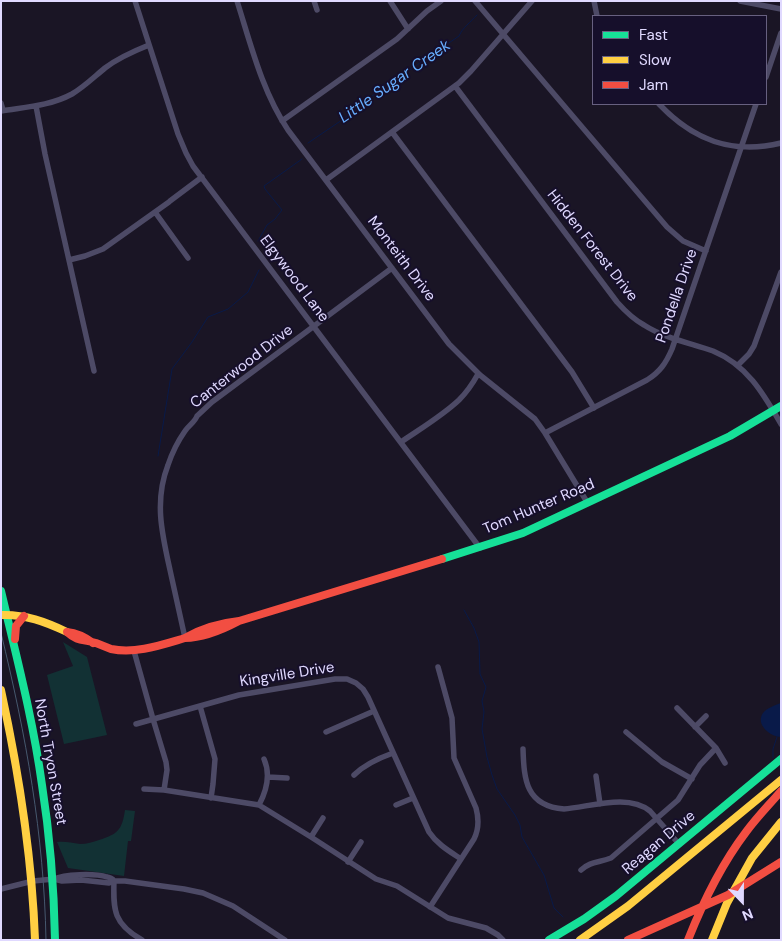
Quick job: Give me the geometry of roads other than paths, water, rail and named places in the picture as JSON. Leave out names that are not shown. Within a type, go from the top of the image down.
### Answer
[{"type":"main road","name":"Tom Hunter Road","points":[[4,615],[17,614],[48,623],[111,649],[134,651],[146,649],[185,638],[221,624],[239,621],[480,548],[523,532],[730,436],[781,406]]},
{"type":"main road","name":"North Tryon Street","points":[[1,591],[4,615],[14,649],[38,757],[54,880],[56,940]]},
{"type":"main road","points":[[14,649],[16,627],[24,616]]},
{"type":"main road","points":[[1,690],[20,780],[32,881],[35,940]]},
{"type":"main road","name":"Reagan Drive","points":[[549,940],[605,904],[781,759]]},
{"type":"main road","points":[[580,940],[628,906],[781,780]]},
{"type":"main road","points":[[688,940],[711,889],[728,858],[758,816],[781,791]]},
{"type":"main road","points":[[712,940],[727,902],[752,858],[781,822]]},
{"type":"main road","points":[[628,940],[728,895],[781,862]]},
{"type":"street","name":"Elgywood Lane","points":[[135,1],[180,140],[190,159],[480,548]]},
{"type":"street","name":"Monteith Drive","points":[[237,1],[268,92],[282,121],[442,336],[478,374],[535,419],[587,502]]},
{"type":"street","points":[[314,1],[317,10]]},
{"type":"street","points":[[390,1],[408,29]]},
{"type":"street","points":[[282,121],[397,39],[440,1]]},
{"type":"street","points":[[475,1],[667,227],[684,241],[706,251]]},
{"type":"street","points":[[326,180],[455,86],[471,71],[532,1]]},
{"type":"street","points":[[594,1],[597,15]]},
{"type":"street","points":[[740,1],[781,9]]},
{"type":"street","points":[[767,74],[781,33]]},
{"type":"street","points":[[1,102],[2,111],[54,102],[72,94],[87,84],[112,63],[149,45]]},
{"type":"street","name":"Hidden Forest Drive","points":[[455,86],[617,302],[630,315],[655,332],[721,354],[738,365],[750,377],[781,424]]},
{"type":"street","points":[[660,105],[692,132],[714,142],[742,147],[761,147],[781,143]]},
{"type":"street","name":"Pondella Drive","points":[[545,433],[648,380],[658,373],[667,362],[756,105]]},
{"type":"street","points":[[36,106],[94,371]]},
{"type":"street","points":[[392,132],[572,372],[594,408]]},
{"type":"street","points":[[69,260],[103,249],[202,177]]},
{"type":"street","points":[[154,212],[188,258]]},
{"type":"street","name":"Canterwood Drive","points":[[185,638],[160,520],[160,498],[167,466],[172,454],[189,426],[207,407],[392,268]]},
{"type":"street","points":[[738,365],[754,346],[781,272]]},
{"type":"street","points":[[401,442],[460,399],[478,374]]},
{"type":"street","points":[[134,651],[167,766],[164,790]]},
{"type":"street","points":[[430,907],[476,834],[478,825],[478,816],[454,758],[452,718],[438,667]]},
{"type":"street","name":"Kingville Drive","points":[[136,724],[239,695],[335,679],[351,681],[363,689],[429,832],[434,839],[461,859]]},
{"type":"street","points":[[200,706],[215,759],[211,798]]},
{"type":"street","points":[[677,708],[716,748],[725,763]]},
{"type":"street","points":[[326,732],[374,711]]},
{"type":"street","points":[[695,727],[706,716]]},
{"type":"street","points":[[626,732],[662,762],[692,779]]},
{"type":"street","points":[[581,870],[590,863],[611,858],[657,819],[678,800],[700,765],[716,748]]},
{"type":"street","points":[[522,749],[527,784],[530,792],[540,802],[564,809],[600,804],[634,803],[645,808],[679,844]]},
{"type":"street","points":[[354,776],[368,764],[393,753]]},
{"type":"street","points":[[259,805],[266,790],[268,777],[268,769],[264,759]]},
{"type":"street","points":[[596,776],[600,804]]},
{"type":"street","points":[[268,777],[287,778]]},
{"type":"street","points":[[144,789],[164,790],[259,805],[376,879],[397,886],[452,920],[489,930],[503,940]]},
{"type":"street","points":[[396,805],[413,798]]},
{"type":"street","points":[[311,837],[323,818]]},
{"type":"street","points":[[348,862],[361,842]]},
{"type":"street","points":[[1,888],[32,881],[80,880],[109,883],[114,881],[150,883],[184,889],[203,893],[233,906],[285,940]]},
{"type":"street","points":[[114,881],[114,903],[119,920],[131,934],[142,940]]},
{"type":"water","points":[[781,703],[781,737],[772,735],[765,729],[762,725],[761,717],[765,711]]},
{"type":"waterway","name":"Little Sugar Creek","points":[[308,143],[459,36],[477,15]]},
{"type":"waterway","name":"Little Sugar Creek","points":[[258,241],[267,225],[282,210],[264,186],[302,159]]},
{"type":"waterway","name":"Little Sugar Creek","points":[[158,456],[172,369],[208,317],[228,309],[248,292],[259,270]]},
{"type":"waterway","points":[[464,610],[479,642],[480,674],[486,687],[482,701],[484,712],[482,729],[492,775],[497,789],[515,815],[520,825],[522,837],[544,875],[554,908],[563,917]]},
{"type":"waterway","points":[[773,758],[773,749],[777,737]]},
{"type":"tram line","points":[[1,633],[26,747],[32,785],[42,862],[46,940]]}]
